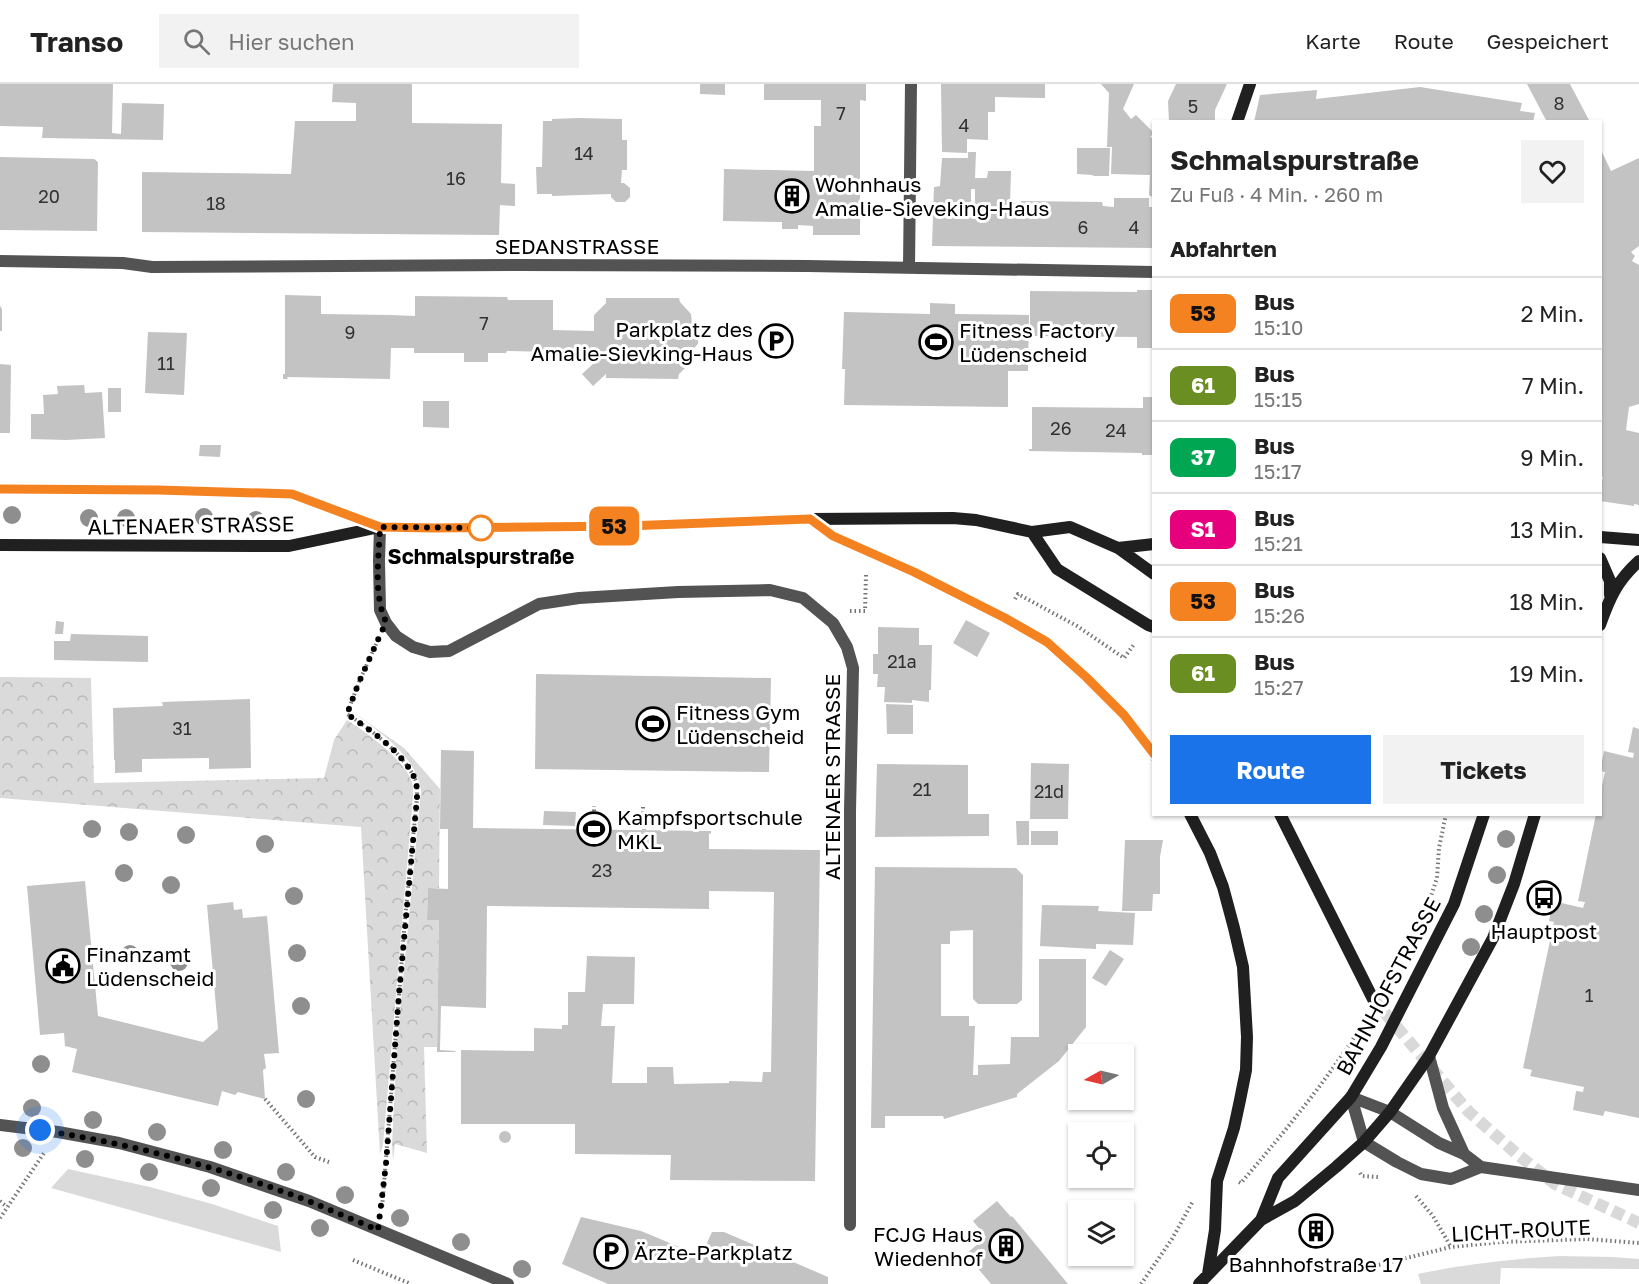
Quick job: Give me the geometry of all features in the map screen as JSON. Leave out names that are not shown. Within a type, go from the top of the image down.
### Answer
[{"type":"main road","points":[[1238,120],[1250,84]]},
{"type":"main road","name":"ALTENAER STRASSE","points":[[0,489],[292,494],[380,527]]},
{"type":"main road","name":"ALTENAER STRASSE","points":[[0,545],[289,546],[380,527],[627,526],[810,519],[953,518],[976,520],[1032,532],[1070,527],[1118,548],[1152,573]]},
{"type":"main road","points":[[810,519],[833,536],[914,572],[1047,642],[1124,715],[1152,751]]},
{"type":"main road","points":[[1032,532],[1057,569],[1151,626]]},
{"type":"main road","points":[[1602,537],[1639,540]]},
{"type":"main road","name":"ALTENAER STRASSE","points":[[1118,548],[1152,544]]},
{"type":"main road","points":[[1602,561],[1610,581],[1610,597]]},
{"type":"main road","points":[[1602,619],[1610,597],[1625,575],[1639,561]]},
{"type":"main road","points":[[1191,816],[1210,853],[1223,887],[1243,967],[1247,1037],[1246,1070],[1234,1128],[1217,1180],[1215,1230],[1209,1274]]},
{"type":"main road","points":[[1281,816],[1373,999]]},
{"type":"main road","name":"BAHNHOFSTRASSE","points":[[1261,1220],[1278,1178],[1351,1097],[1381,1047],[1454,904],[1483,816]]},
{"type":"main road","name":"BAHNHOFSTRASSE","points":[[1199,1284],[1261,1220],[1295,1201],[1364,1142],[1390,1112],[1430,1056],[1493,938],[1514,884],[1534,816]]},
{"type":"street","points":[[909,268],[911,84]]},
{"type":"street","name":"SEDANSTRASSE","points":[[0,261],[123,263],[152,267],[531,265],[1152,272]]},
{"type":"street","points":[[380,527],[379,595],[380,610],[386,622]]},
{"type":"street","name":"ALTENAER STRASSE","points":[[386,622],[396,636],[412,647],[430,652],[449,651],[538,604],[579,598],[678,592],[770,590],[803,597],[833,623],[847,647],[853,668],[850,811],[850,1225]]},
{"type":"street","points":[[1430,1056],[1443,1108],[1464,1154]]},
{"type":"street","points":[[1351,1097],[1390,1112],[1439,1143],[1464,1154],[1482,1167],[1639,1190]]},
{"type":"street","points":[[1351,1097],[1364,1142],[1396,1162],[1421,1174],[1452,1179],[1482,1167]]},
{"type":"street","points":[[0,1125],[119,1143],[210,1167],[309,1201],[508,1284]]},
{"type":"path","points":[[833,623],[846,611],[865,611],[867,552]]},
{"type":"path","points":[[1005,618],[1018,594],[1077,626],[1124,658],[1151,626]]},
{"type":"path","points":[[378,1230],[386,1164],[417,798],[416,781],[390,747],[347,714],[386,622]]},
{"type":"path","points":[[594,806],[594,829]]},
{"type":"path","points":[[643,807],[644,830]]},
{"type":"path","points":[[1427,905],[1437,878],[1439,848],[1446,816]]},
{"type":"path","points":[[1141,1284],[1172,1239],[1204,1177],[1241,1183],[1302,1111],[1370,1014]]},
{"type":"path","points":[[265,1099],[315,1157],[329,1162]]},
{"type":"path","points":[[0,1218],[58,1132]]},
{"type":"path","points":[[0,1201],[7,1207]]},
{"type":"path","name":"LICHT-ROUTE","points":[[1370,1267],[1451,1247],[1501,1242],[1587,1239],[1639,1243]]},
{"type":"path","points":[[352,1260],[411,1284]]},
{"type":"green space","points":[[0,677],[91,678],[94,783],[324,778],[334,740],[347,720],[384,747],[401,764],[412,782],[413,796],[383,1145],[380,1154],[361,827],[0,798]]},
{"type":"green space","points":[[353,712],[404,748],[440,789],[439,888],[428,889],[427,919],[439,920],[437,1047],[424,1047],[427,1153],[395,1144],[393,1161],[397,1044],[421,791],[418,778],[404,756],[385,737]]},
{"type":"green space","points":[[68,1169],[150,1187],[212,1204],[278,1226],[281,1252],[51,1188]]},
{"type":"green space","points":[[1559,1256],[1639,1259],[1639,1269],[1501,1268],[1500,1284],[1421,1284],[1418,1274],[1488,1262]]},
{"type":"building","points":[[0,84],[113,84],[112,133],[121,134],[122,103],[164,104],[163,140],[42,138],[43,127],[0,126]]},
{"type":"building","points":[[333,84],[412,84],[412,123],[502,124],[501,183],[515,184],[515,206],[500,205],[499,235],[142,232],[142,172],[291,174],[295,121],[356,121],[356,103],[332,102]]},
{"type":"building","points":[[700,84],[725,84],[725,95],[700,94]]},
{"type":"building","name":"Wohnhaus Amalie-Sieveking-Haus","points":[[764,84],[866,84],[866,101],[860,100],[860,235],[813,235],[813,226],[798,225],[798,229],[782,229],[782,222],[723,221],[724,169],[814,171],[814,126],[821,126],[821,100],[764,100]]},
{"type":"building","points":[[941,84],[1045,84],[1045,98],[995,97],[995,112],[988,112],[988,140],[967,139],[967,153],[942,152]]},
{"type":"building","points":[[1101,84],[1134,84],[1123,109],[1131,119],[1136,115],[1152,131],[1150,137],[1152,138],[1152,197],[1149,195],[1150,175],[1111,174],[1112,147],[1107,147],[1109,93]]},
{"type":"building","points":[[1176,84],[1227,84],[1215,110],[1215,120],[1169,120],[1168,101]]},
{"type":"building","points":[[1527,84],[1570,84],[1589,120],[1546,120]]},
{"type":"building","points":[[1420,87],[1522,103],[1520,111],[1535,113],[1533,120],[1254,120],[1260,95],[1317,90],[1316,99]]},
{"type":"building","points":[[578,118],[622,119],[622,140],[627,140],[627,170],[622,170],[621,183],[630,188],[630,197],[625,202],[616,202],[611,194],[552,196],[552,194],[537,194],[536,167],[542,167],[543,121]]},
{"type":"building","points":[[1077,148],[1110,148],[1109,176],[1077,174]]},
{"type":"building","points":[[968,152],[976,152],[975,178],[987,178],[988,171],[1011,171],[1010,203],[1021,203],[1021,201],[1102,202],[1103,206],[1114,207],[1114,198],[1149,198],[1149,207],[1152,207],[1152,248],[932,246],[934,187],[940,186],[942,158],[968,158]],"holes":[[[971,189],[975,189],[975,204],[971,204]]]},
{"type":"building","points":[[1602,152],[1611,171],[1639,158],[1639,246],[1631,252],[1635,256],[1632,261],[1639,265],[1639,404],[1629,407],[1626,430],[1639,433],[1639,505],[1602,501]]},
{"type":"building","points":[[0,157],[94,159],[98,162],[97,231],[0,230]]},
{"type":"building","points":[[1137,290],[1152,290],[1152,348],[1137,348],[1137,337],[1030,336],[1030,291],[1137,292]]},
{"type":"building","points":[[285,295],[321,296],[321,314],[415,316],[415,296],[553,300],[553,330],[594,331],[594,315],[606,303],[606,298],[679,298],[691,314],[692,324],[698,331],[698,344],[691,351],[691,362],[679,374],[678,379],[606,378],[606,374],[593,386],[582,374],[594,363],[594,359],[561,359],[552,352],[507,351],[506,353],[488,353],[488,362],[464,362],[464,353],[414,353],[414,348],[391,348],[390,379],[287,377],[288,379],[283,379],[283,374],[285,374]]},
{"type":"building","name":"Fitness Factory Lüdenscheid","points":[[930,303],[955,304],[955,314],[1029,315],[1028,371],[1008,371],[1008,407],[844,405],[845,369],[842,369],[844,312],[930,314]]},
{"type":"building","points":[[0,306],[2,309],[2,331],[0,331]]},
{"type":"building","points":[[148,332],[187,333],[184,395],[145,393]]},
{"type":"building","points":[[0,364],[11,365],[10,433],[0,433]]},
{"type":"building","points":[[84,385],[85,393],[102,392],[105,438],[31,439],[31,414],[44,414],[43,395],[58,394],[57,386]]},
{"type":"building","points":[[108,388],[121,388],[121,412],[108,412]]},
{"type":"building","points":[[1143,397],[1152,397],[1152,455],[1029,451],[1032,449],[1032,407],[1143,408]]},
{"type":"building","points":[[423,401],[449,401],[449,428],[423,427]]},
{"type":"building","points":[[200,445],[221,445],[220,457],[199,456]]},
{"type":"building","points":[[966,620],[990,633],[977,657],[953,643]]},
{"type":"building","points":[[56,621],[64,622],[63,634],[55,634]]},
{"type":"building","points":[[878,627],[919,628],[919,645],[932,645],[929,702],[912,700],[912,703],[884,702],[885,687],[877,687],[878,674],[873,674],[873,654],[878,654]]},
{"type":"building","points":[[71,634],[148,636],[148,662],[54,660],[54,641],[70,641]]},
{"type":"building","name":"Fitness Gym Lüdenscheid","points":[[536,674],[771,678],[769,772],[535,769]]},
{"type":"building","points":[[250,699],[251,768],[209,769],[209,758],[142,759],[142,772],[115,773],[113,708],[163,706],[162,702]]},
{"type":"building","points":[[886,704],[913,705],[913,734],[887,734]]},
{"type":"building","points":[[1633,727],[1639,729],[1639,1118],[1605,1111],[1603,1116],[1573,1110],[1576,1091],[1583,1092],[1584,1087],[1530,1076],[1532,1070],[1523,1068],[1554,922],[1549,921],[1553,901],[1583,908],[1585,902],[1578,901],[1596,816],[1602,816],[1604,751],[1633,758],[1634,753],[1628,752]]},
{"type":"building","points":[[441,750],[474,751],[473,828],[711,831],[709,849],[820,850],[815,1181],[670,1180],[671,1155],[575,1154],[575,1124],[461,1124],[461,1050],[534,1051],[534,1028],[562,1029],[562,1025],[568,1025],[568,992],[585,992],[587,956],[635,957],[634,1004],[603,1004],[601,1026],[615,1026],[612,1083],[647,1083],[647,1067],[673,1067],[674,1084],[762,1082],[763,1072],[771,1072],[774,892],[709,891],[709,909],[487,906],[486,1008],[441,1006],[440,1050],[456,1051],[437,1052],[439,920],[427,920],[428,888],[448,889],[448,829],[440,829]]},
{"type":"building","points":[[1031,763],[1069,764],[1068,819],[1030,819]]},
{"type":"building","points":[[877,764],[968,765],[968,814],[989,814],[989,836],[875,837]]},
{"type":"building","points":[[544,811],[576,812],[575,826],[543,825]]},
{"type":"building","points":[[1016,821],[1029,821],[1029,845],[1017,845]]},
{"type":"building","points":[[1031,831],[1058,831],[1058,845],[1031,845]]},
{"type":"building","points":[[1125,840],[1163,840],[1160,857],[1160,894],[1153,894],[1152,911],[1122,911]]},
{"type":"building","points":[[875,867],[1016,868],[1023,875],[1022,1000],[1017,1004],[978,1004],[973,999],[973,930],[950,931],[950,944],[941,944],[941,1016],[969,1016],[969,1026],[975,1026],[973,1075],[978,1075],[978,1065],[1010,1064],[1011,1037],[1039,1037],[1039,959],[1086,959],[1086,1027],[1072,1044],[1068,1044],[1068,1050],[1059,1061],[1017,1094],[1017,1097],[944,1119],[943,1116],[885,1116],[885,1128],[871,1128]]},
{"type":"building","name":"Finanzamt Lüdenscheid","points":[[85,881],[98,1016],[203,1042],[218,1029],[207,905],[233,902],[234,910],[242,909],[243,918],[267,916],[279,1053],[264,1054],[265,1099],[238,1092],[235,1095],[222,1091],[218,1106],[72,1072],[77,1049],[65,1046],[64,1033],[40,1035],[27,886]]},
{"type":"building","points":[[1042,905],[1099,906],[1098,911],[1135,913],[1133,945],[1096,944],[1096,949],[1040,946]]},
{"type":"building","points":[[1110,950],[1124,959],[1106,986],[1092,978]]},
{"type":"building","points":[[507,1131],[510,1132],[510,1142],[503,1143],[500,1142],[499,1135],[500,1132]]},
{"type":"building","name":"FCJG Haus Wiedenhof","points":[[997,1201],[1068,1284],[991,1284],[966,1254],[986,1237],[973,1221]]},
{"type":"building","name":"Bahnhofstraße 17","points":[[1318,1213],[1334,1233],[1315,1249],[1298,1229]]},
{"type":"building","points":[[581,1217],[641,1231],[701,1256],[712,1232],[724,1232],[828,1277],[828,1284],[608,1284],[562,1264]]},
{"type":"tunnel","points":[[1373,999],[1469,1112],[1517,1154],[1555,1184],[1639,1223]]},
{"type":"bus line","name":"53","points":[[0,489],[292,494],[380,527],[627,526],[810,519],[833,536],[914,572],[1047,642],[1124,715],[1152,751]]},
{"type":"place","name":"Wohnhaus Amalie-Sieveking-Haus","points":[[792,196]]},
{"type":"place","name":"Parkplatz des Amalie-Sievking-Haus","points":[[776,341]]},
{"type":"place","name":"Fitness Factory Lüdenscheid","points":[[936,342]]},
{"type":"place","name":"Schmalspurstraße","points":[[481,528]]},
{"type":"place","name":"Fitness Gym Lüdenscheid","points":[[653,724]]},
{"type":"place","name":"Kampfsportschule MKL","points":[[594,829]]},
{"type":"place","name":"Hauptpost","points":[[1544,898]]},
{"type":"place","name":"Finanzamt Lüdenscheid","points":[[63,966]]},
{"type":"place","name":"Bahnhofstraße 17","points":[[1316,1231]]},
{"type":"place","name":"FCJG Haus Wiedenhof","points":[[1006,1246]]},
{"type":"place","name":"Ärzte-Parkplatz","points":[[611,1252]]},
{"type":"route","points":[[40,1130],[119,1143],[210,1167],[309,1201],[378,1230],[386,1164],[417,798],[416,781],[390,747],[347,714],[386,622],[380,610],[379,595],[380,527],[481,528]]}]
